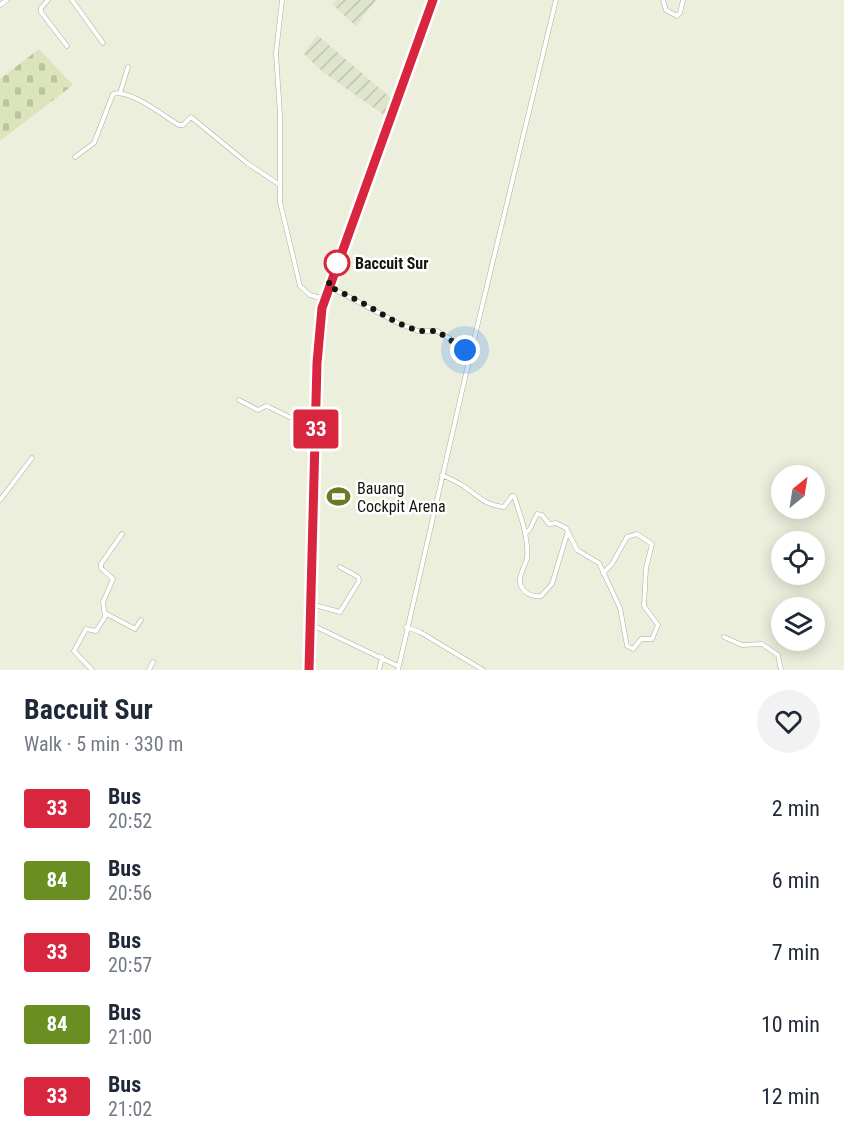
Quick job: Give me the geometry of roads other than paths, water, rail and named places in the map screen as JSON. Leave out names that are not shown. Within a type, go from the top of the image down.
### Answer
[{"type":"highway","points":[[309,670],[318,347],[324,299],[433,0]]},
{"type":"street","points":[[0,5],[7,0]]},
{"type":"street","points":[[48,0],[40,12],[67,46]]},
{"type":"street","points":[[72,0],[104,43]]},
{"type":"street","points":[[282,0],[276,53],[280,115],[280,202],[300,286],[310,294],[324,299]]},
{"type":"street","points":[[309,624],[382,657],[398,668],[556,0]]},
{"type":"street","points":[[663,0],[666,10],[677,16],[683,0]]},
{"type":"street","points":[[120,93],[128,67]]},
{"type":"street","points":[[75,157],[94,143],[113,94],[120,93],[158,110],[179,125],[183,125],[191,117],[247,163],[280,185]]},
{"type":"street","points":[[328,286],[398,323],[418,331],[437,331],[471,352]]},
{"type":"street","points":[[239,400],[258,410],[269,407],[316,430]]},
{"type":"street","points":[[0,500],[32,458]]},
{"type":"street","points":[[442,476],[459,482],[478,498],[492,505],[504,507],[513,496],[525,534],[527,555],[520,582],[525,591],[537,597],[547,591],[552,584],[568,531]]},
{"type":"street","points":[[525,534],[537,514],[542,515],[549,524],[559,524],[568,531],[577,550],[596,560],[603,573],[620,608],[627,646],[633,649],[641,639],[652,639],[658,625],[644,606],[643,595],[652,544],[638,534],[627,537],[612,564],[603,573]]},
{"type":"street","points":[[92,670],[74,651],[86,629],[96,631],[105,618],[103,602],[113,579],[101,568],[101,564],[122,534]]},
{"type":"street","points":[[310,604],[340,612],[359,581],[358,577],[340,567]]},
{"type":"street","points":[[105,613],[135,629],[141,620]]},
{"type":"street","points":[[406,627],[420,632],[483,670]]},
{"type":"street","points":[[724,637],[742,645],[762,645],[778,655],[781,670]]},
{"type":"street","points":[[378,670],[382,657]]},
{"type":"street","points":[[149,670],[153,662]]},
{"type":"place","name":"Baccuit Sur","points":[[337,263]]},
{"type":"place","name":"Bauang Cockpit Arena","points":[[339,497]]}]
